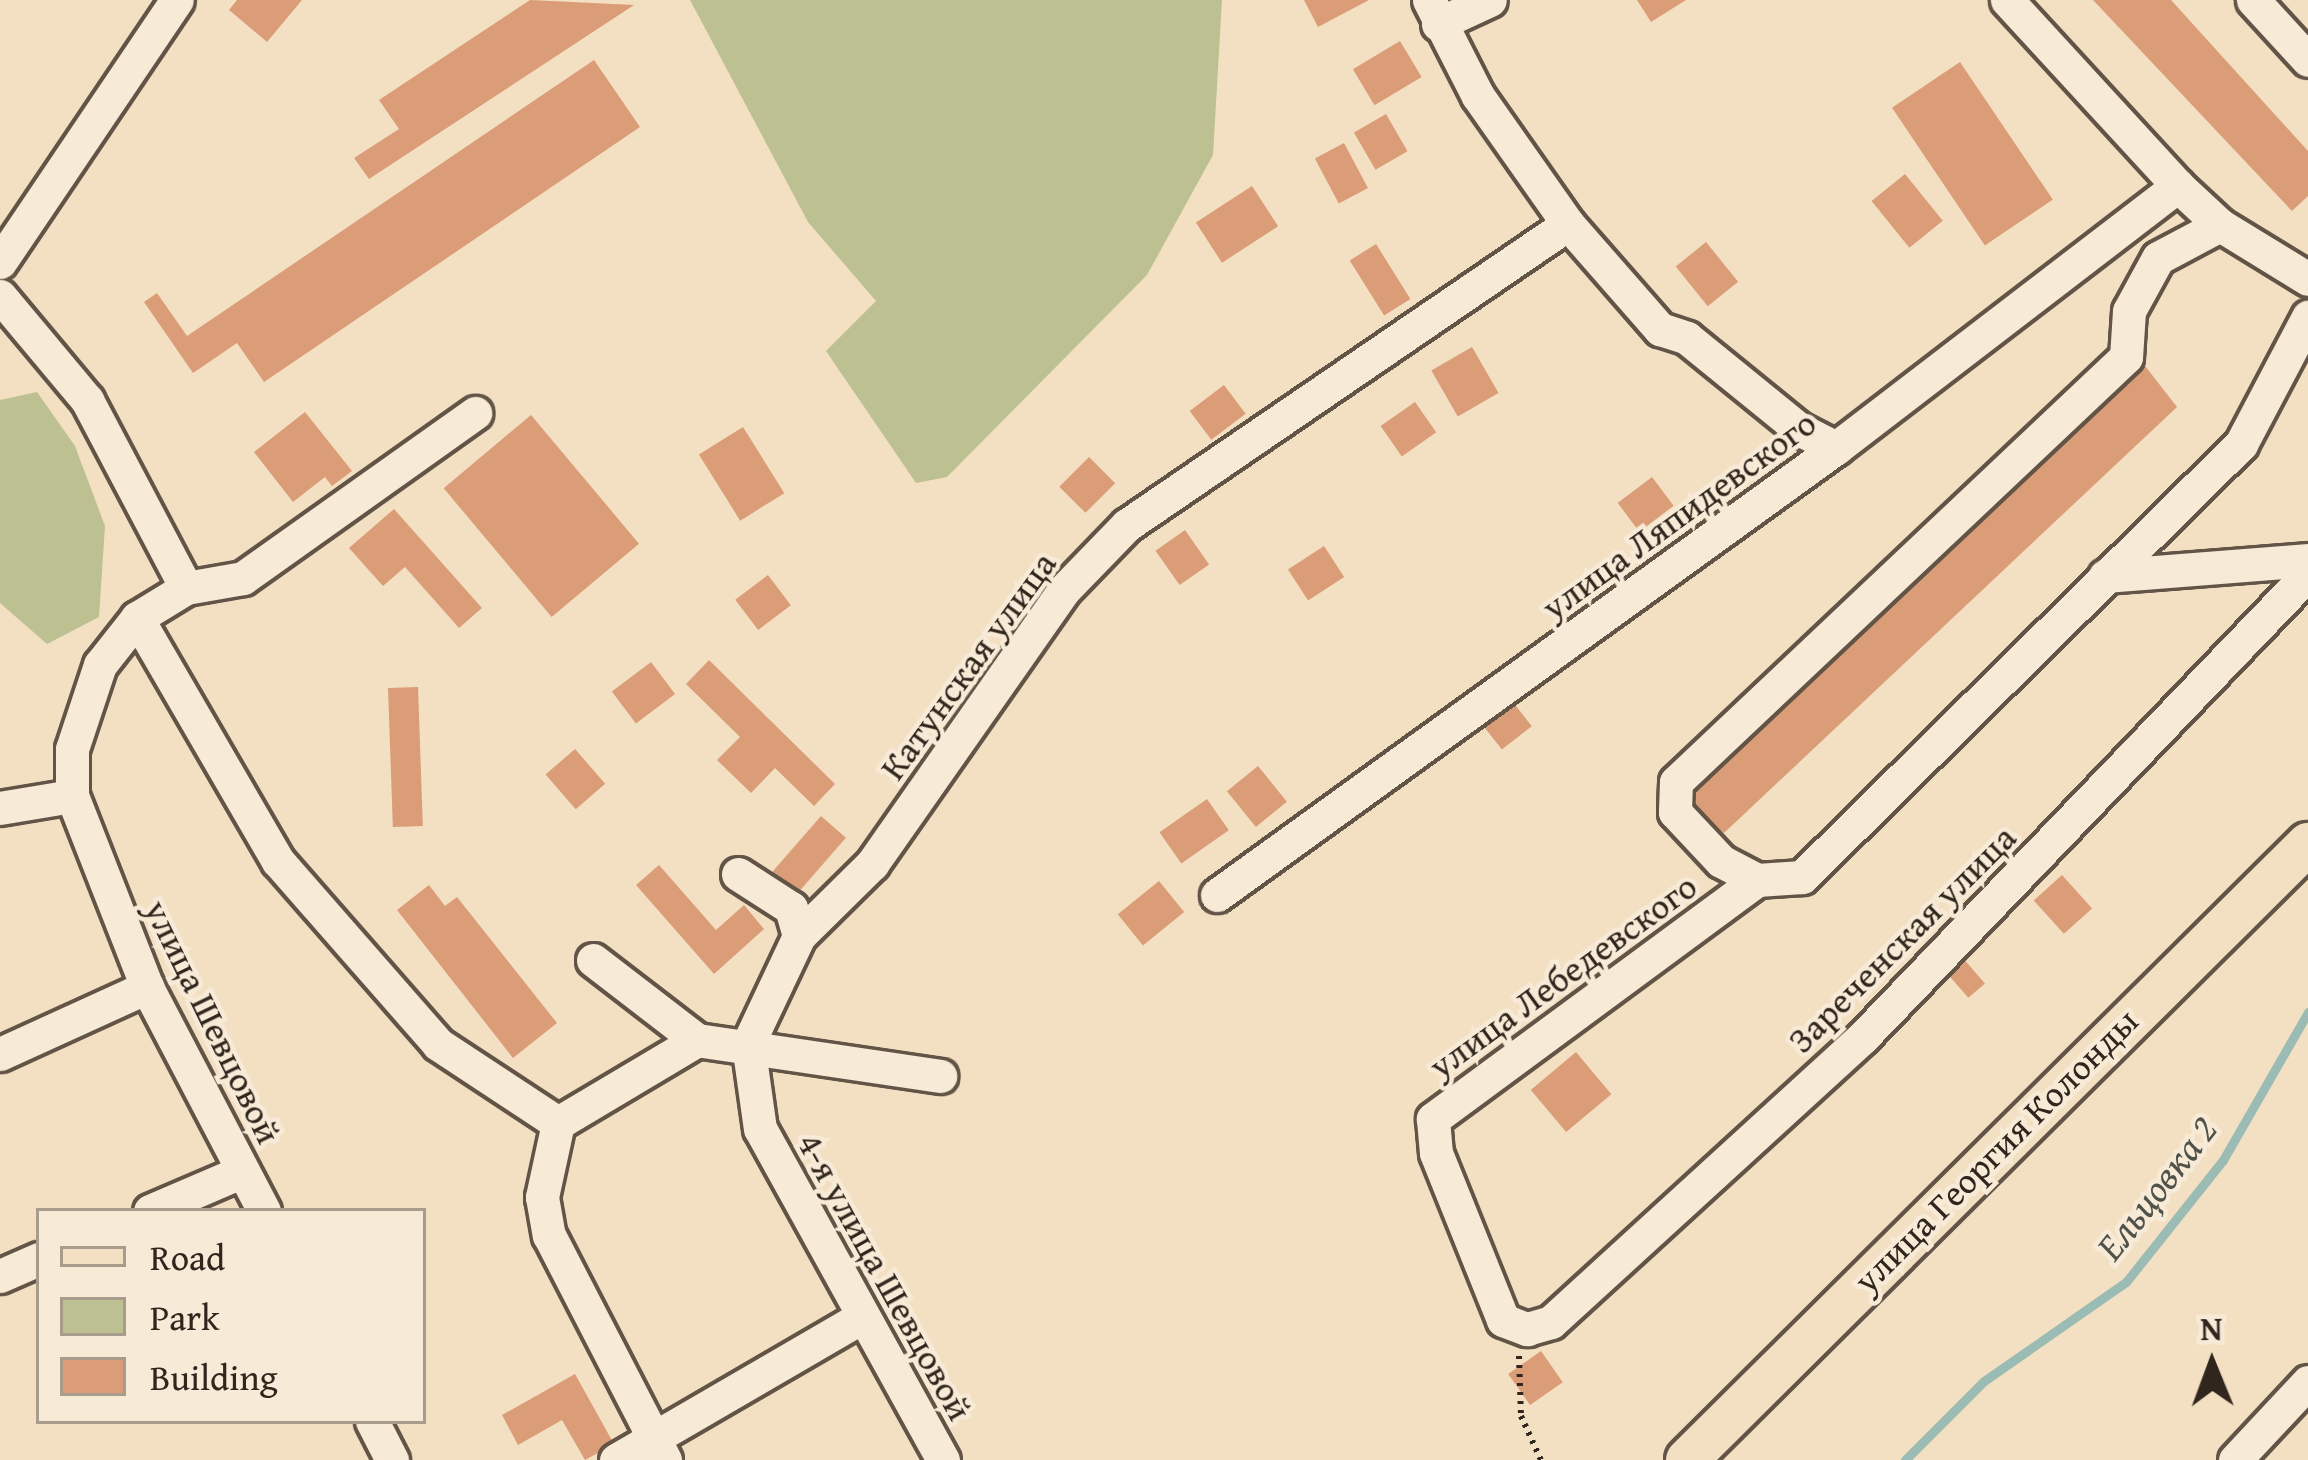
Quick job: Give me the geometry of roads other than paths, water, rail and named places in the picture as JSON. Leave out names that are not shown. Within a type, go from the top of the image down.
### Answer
[{"type":"main road","name":"улица Георгия Колонды","points":[[1687,1460],[2308,844]]},
{"type":"street","points":[[0,262],[177,0]]},
{"type":"street","points":[[1490,0],[1434,12],[1568,224],[1660,328],[1687,338],[1799,429],[1836,448]]},
{"type":"street","points":[[2006,0],[2220,225],[2308,280]]},
{"type":"street","points":[[2253,0],[2308,60]]},
{"type":"street","name":"улица Ляпидевского","points":[[1217,895],[1836,448],[2178,186]]},
{"type":"street","name":"Катунская улица","points":[[748,1045],[800,936],[872,864],[1063,591],[1127,525],[1568,224]]},
{"type":"street","points":[[2220,225],[2158,258],[2129,311],[2126,357],[1676,782],[1675,812],[1721,861],[1757,880],[1802,877],[2241,445],[2308,317]]},
{"type":"street","points":[[0,296],[87,400],[186,588]]},
{"type":"street","points":[[0,808],[72,796],[72,749],[100,665],[137,618],[186,588],[243,578],[475,413]]},
{"type":"street","points":[[2103,577],[2137,568],[2308,560]]},
{"type":"street","name":"Зареченская улица","points":[[1528,1329],[1551,1322],[1863,1037],[2308,574]]},
{"type":"street","points":[[137,618],[278,861],[438,1043],[558,1123]]},
{"type":"street","name":"улица Шевцовой","points":[[72,796],[147,987],[262,1208]]},
{"type":"street","points":[[738,874],[791,908],[800,936]]},
{"type":"street","name":"улица Лебедевского","points":[[1528,1329],[1503,1321],[1436,1153],[1433,1119],[1757,880]]},
{"type":"street","points":[[593,960],[697,1040],[940,1076]]},
{"type":"street","points":[[0,1054],[147,987]]},
{"type":"street","points":[[659,1449],[549,1235],[542,1197],[558,1123],[697,1040]]},
{"type":"street","name":"4-я улица Шевцовой","points":[[748,1045],[760,1129],[860,1318],[943,1460]]},
{"type":"street","points":[[157,1208],[243,1171]]},
{"type":"street","points":[[0,1276],[36,1260]]},
{"type":"street","points":[[616,1460],[659,1449],[860,1318]]},
{"type":"street","points":[[2235,1460],[2308,1382]]},
{"type":"street","points":[[374,1424],[392,1460]]},
{"type":"waterway","name":"Ельцовка 2","points":[[1905,1460],[1984,1381],[2126,1282],[2223,1160],[2308,1012]]}]
